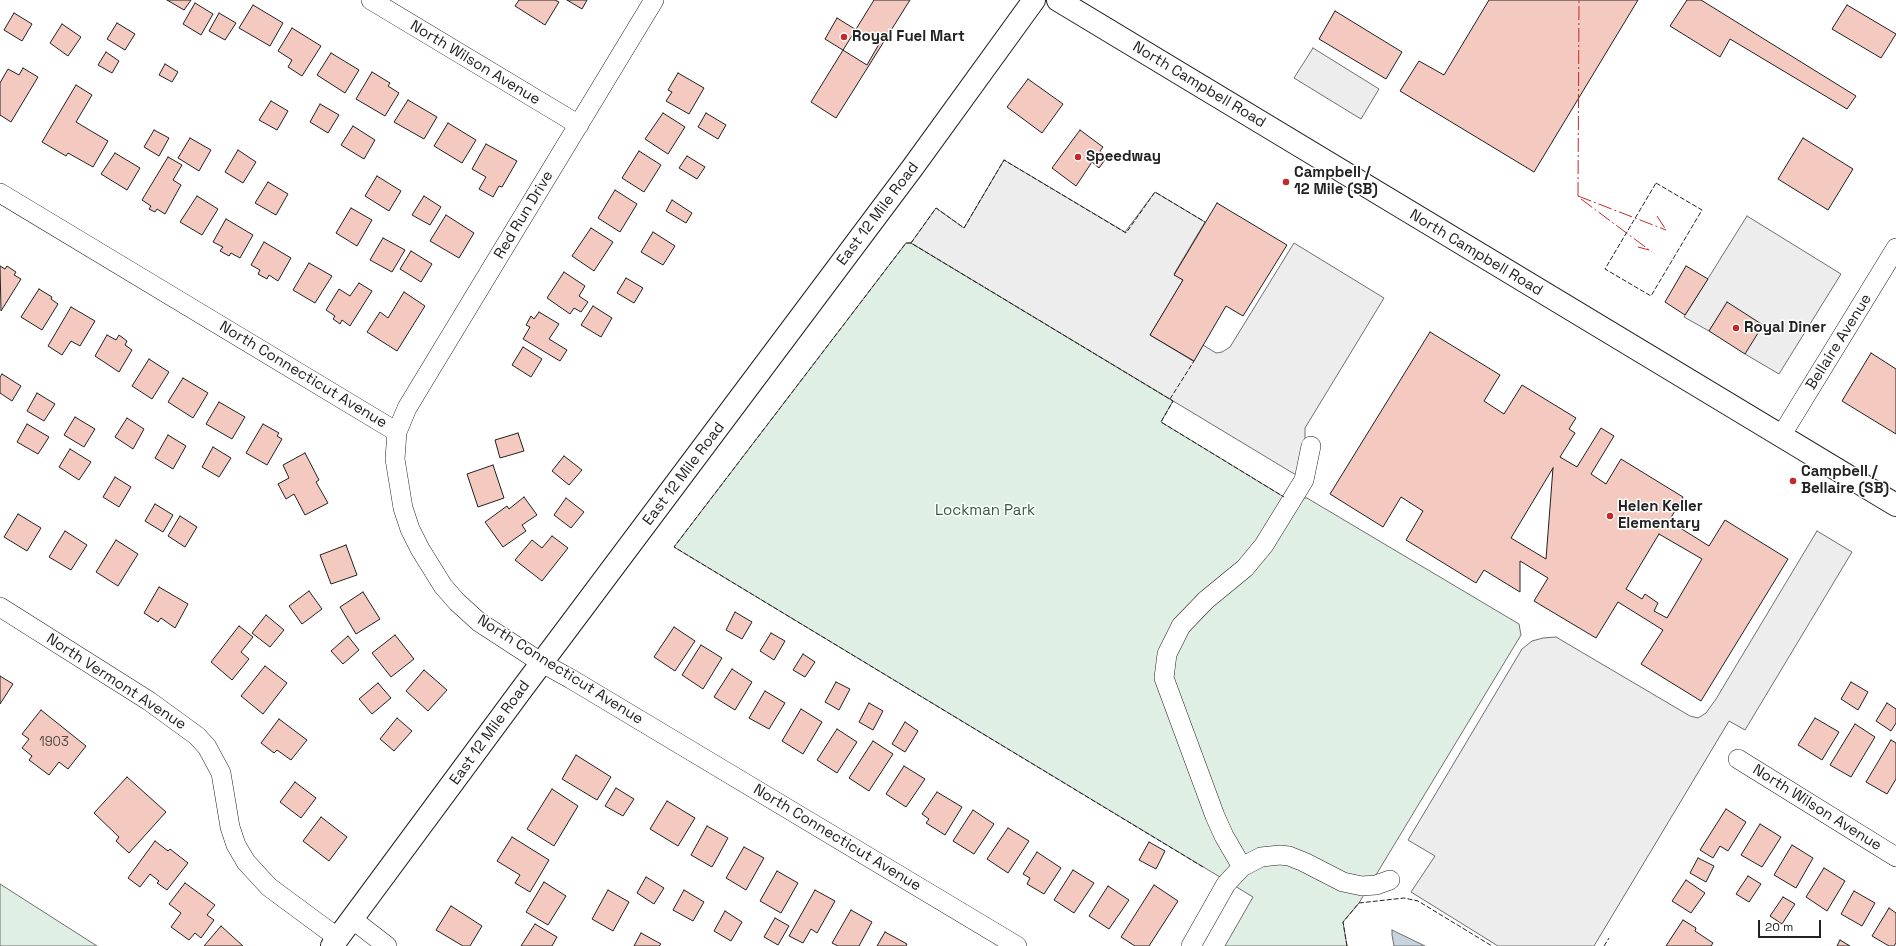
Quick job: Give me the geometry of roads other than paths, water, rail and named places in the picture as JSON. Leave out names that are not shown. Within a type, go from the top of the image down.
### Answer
[{"type":"main road","name":"East 12 Mile Road","points":[[335,942],[920,158],[1034,0]]},
{"type":"main road","name":"North Campbell Road","points":[[1058,0],[1896,504]]},
{"type":"street","name":"North Wilson Avenue","points":[[371,0],[579,125]]},
{"type":"street","name":"Red Run Drive","points":[[397,432],[407,408],[654,0]]},
{"type":"street","name":"North Connecticut Avenue","points":[[0,193],[397,432],[395,459],[403,508],[410,529],[432,570],[456,602],[479,622],[542,663],[578,682],[1017,946]]},
{"type":"street","name":"Bellaire Avenue","points":[[1781,436],[1896,248]]},
{"type":"street","points":[[1242,867],[1224,836],[1215,816],[1164,678],[1167,654],[1181,626],[1206,600],[1245,568],[1264,545],[1304,480],[1311,446]]},
{"type":"street","name":"North Vermont Avenue","points":[[0,607],[149,701],[197,736],[207,747],[221,773],[230,827],[236,845],[246,862],[270,887],[335,942]]},
{"type":"street","name":"North Wilson Avenue","points":[[1738,759],[1896,857]]},
{"type":"street","points":[[1191,946],[1226,884],[1242,867],[1261,858],[1280,855],[1298,859],[1343,882],[1362,886],[1376,885],[1390,880]]},
{"type":"street","points":[[352,919],[387,946]]},
{"type":"place","name":"Royal Fuel Mart","points":[[844,37]]},
{"type":"place","name":"Speedway","points":[[1078,157]]},
{"type":"place","name":"Campbell / 12 Mile (SB)","points":[[1286,182]]},
{"type":"place","name":"Royal Diner","points":[[1736,328]]},
{"type":"place","name":"Campbell / Bellaire (SB)","points":[[1793,481]]},
{"type":"place","name":"Helen Keller Elementary","points":[[1610,516]]},
{"type":"park label","name":"Lockman Park","points":[[985,511]]}]
